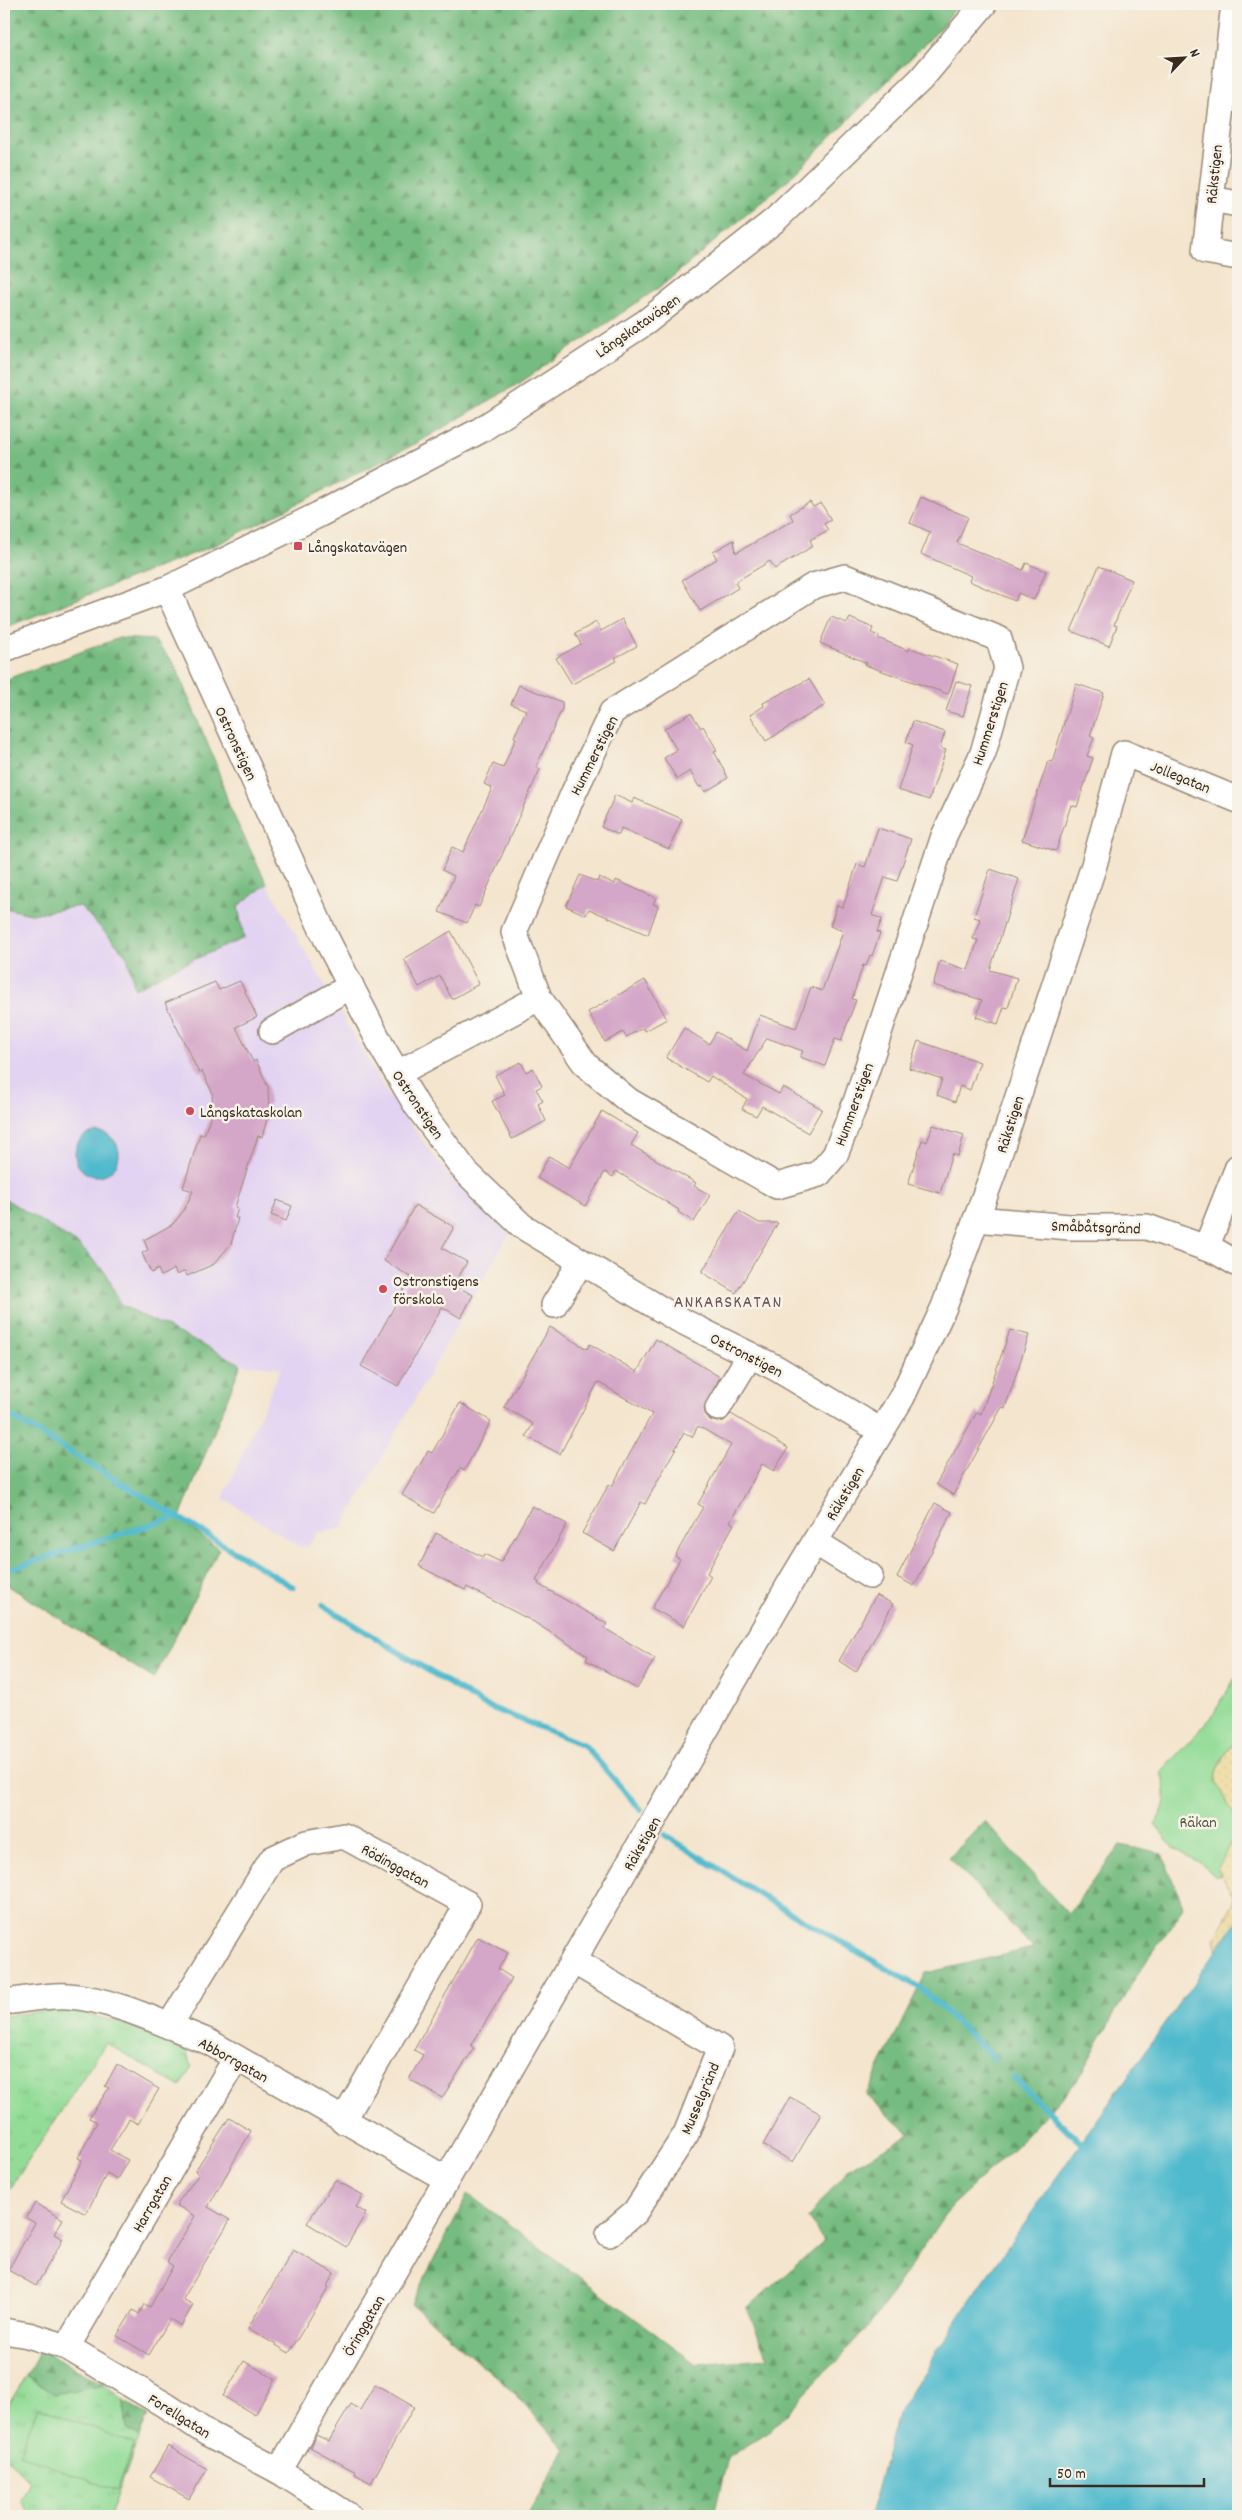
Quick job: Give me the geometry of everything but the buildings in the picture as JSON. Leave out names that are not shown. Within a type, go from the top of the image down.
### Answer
[{"type":"street","name":"Långskatavägen","points":[[4,649],[167,589],[318,515],[479,431],[646,322],[775,220],[921,79],[984,4]]},
{"type":"street","name":"Räkstigen","points":[[1234,4],[1205,251],[1238,257]]},
{"type":"street","points":[[1211,199],[1238,204]]},
{"type":"street","name":"Hummerstigen","points":[[845,577],[999,640],[1007,668],[982,753],[944,836],[857,1099],[835,1155],[819,1174],[777,1186],[629,1101],[586,1065],[538,998],[514,932],[574,792],[612,712],[814,586],[845,577]]},
{"type":"street","name":"Ostronstigen","points":[[167,589],[326,938],[416,1106],[466,1172],[522,1226],[674,1317],[750,1355],[881,1431]]},
{"type":"street","name":"Räkstigen","points":[[446,2179],[815,1542],[902,1397],[944,1307],[976,1219],[1094,865],[1124,753]]},
{"type":"street","name":"Jollegatan","points":[[1124,753],[1238,800]]},
{"type":"street","points":[[272,1031],[351,986]]},
{"type":"street","points":[[398,1073],[538,998]]},
{"type":"street","points":[[1206,1248],[1238,1167]]},
{"type":"street","name":"Småbåtsgränd","points":[[976,1219],[1070,1227],[1146,1227],[1206,1248],[1238,1264]]},
{"type":"street","points":[[554,1304],[581,1262]]},
{"type":"street","points":[[718,1408],[750,1355]]},
{"type":"street","points":[[815,1542],[870,1576]]},
{"type":"street","name":"Rödinggatan","points":[[169,2026],[228,1935],[272,1859],[306,1842],[344,1836],[468,1904],[343,2121]]},
{"type":"street","name":"Musselgränd","points":[[573,1961],[720,2048],[686,2134],[635,2212],[609,2234]]},
{"type":"street","name":"Abborrgatan","points":[[4,2002],[69,1996],[123,2008],[209,2042],[446,2179]]},
{"type":"street","name":"Harrgatan","points":[[66,2347],[236,2058]]},
{"type":"street","name":"Öringgatan","points":[[279,2471],[446,2179]]},
{"type":"street","name":"Forellgatan","points":[[4,2330],[28,2335],[66,2347],[165,2405],[208,2433],[279,2471],[349,2516]]},
{"type":"shaded area","name":"Långskataskolan","points":[[267,884],[388,1095],[446,1172],[512,1229],[341,1529],[317,1533],[308,1546],[300,1547],[223,1498],[281,1368],[241,1364],[121,1305],[105,1273],[79,1245],[4,1198],[4,908],[32,914],[80,906],[127,956],[135,989],[172,969],[238,906]]},
{"type":"green space","points":[[4,4],[959,4],[937,32],[790,178],[664,284],[521,382],[419,442],[218,544],[4,628]]},
{"type":"green space","points":[[119,638],[154,640],[174,663],[216,764],[230,808],[267,884],[238,906],[244,938],[172,969],[135,989],[127,956],[80,906],[31,914],[4,908],[4,680]]},
{"type":"green space","points":[[4,1198],[79,1245],[106,1273],[121,1305],[241,1364],[179,1520],[219,1549],[154,1679],[4,1583]]},
{"type":"green space","name":"Räkan","points":[[1237,1675],[1238,1739],[1222,1758],[1216,1776],[1216,1783],[1237,1818],[1235,1835],[1217,1868],[1221,1876],[1215,1876],[1200,1863],[1175,1849],[1154,1824],[1162,1812],[1165,1799],[1161,1772],[1211,1718]]},
{"type":"green space","points":[[985,1821],[1068,1914],[1120,1845],[1162,1854],[1184,1908],[1136,1976],[1076,2082],[1014,2148],[951,2206],[873,2321],[772,2429],[728,2458],[713,2516],[527,2516],[565,2450],[513,2391],[411,2304],[468,2194],[696,2364],[767,2358],[747,2308],[824,2241],[808,2218],[847,2170],[910,2134],[866,2095],[926,1973],[1033,1948],[949,1858]]},
{"type":"green space","points":[[61,2009],[120,2022],[185,2050],[192,2066],[181,2087],[106,2043],[4,2198],[4,2016]]},
{"type":"green space","points":[[40,2350],[104,2384],[55,2394],[26,2376]]},
{"type":"green space","points":[[26,2376],[55,2393],[104,2384],[124,2400],[127,2430],[139,2436],[110,2516],[32,2516],[21,2500],[30,2482],[4,2455],[4,2412]]},
{"type":"green space","points":[[124,2400],[148,2416],[139,2436],[127,2430]]},
{"type":"green space","points":[[38,2407],[134,2444],[117,2491],[19,2454]]},
{"type":"sand","name":"Räkan","points":[[1238,1739],[1238,1941],[1219,1957],[1215,1937],[1234,1902],[1234,1896],[1217,1868],[1221,1860],[1216,1777],[1224,1756]]},
{"type":"water","points":[[97,1132],[109,1136],[115,1142],[119,1154],[115,1166],[109,1172],[97,1176],[85,1172],[79,1166],[75,1154],[79,1142],[85,1136]]},
{"type":"water","points":[[1238,1920],[1238,2516],[869,2516],[897,2415],[968,2303]]},
{"type":"waterway","points":[[4,1412],[293,1587]]},
{"type":"waterway","points":[[4,1571],[178,1516]]},
{"type":"waterway","points":[[323,1605],[482,1704],[584,1745],[641,1810]]},
{"type":"waterway","points":[[665,1835],[762,1896],[922,1989],[994,2058]]},
{"type":"waterway","points":[[1014,2078],[1081,2143]]},
{"type":"place","name":"Långskatavägen","points":[[298,546]]},
{"type":"place","name":"Långskataskolan","points":[[190,1111]]},
{"type":"place","name":"Ostronstigens förskola","points":[[383,1289]]},
{"type":"district","name":"ANKARSKATAN","points":[[728,1301]]}]
